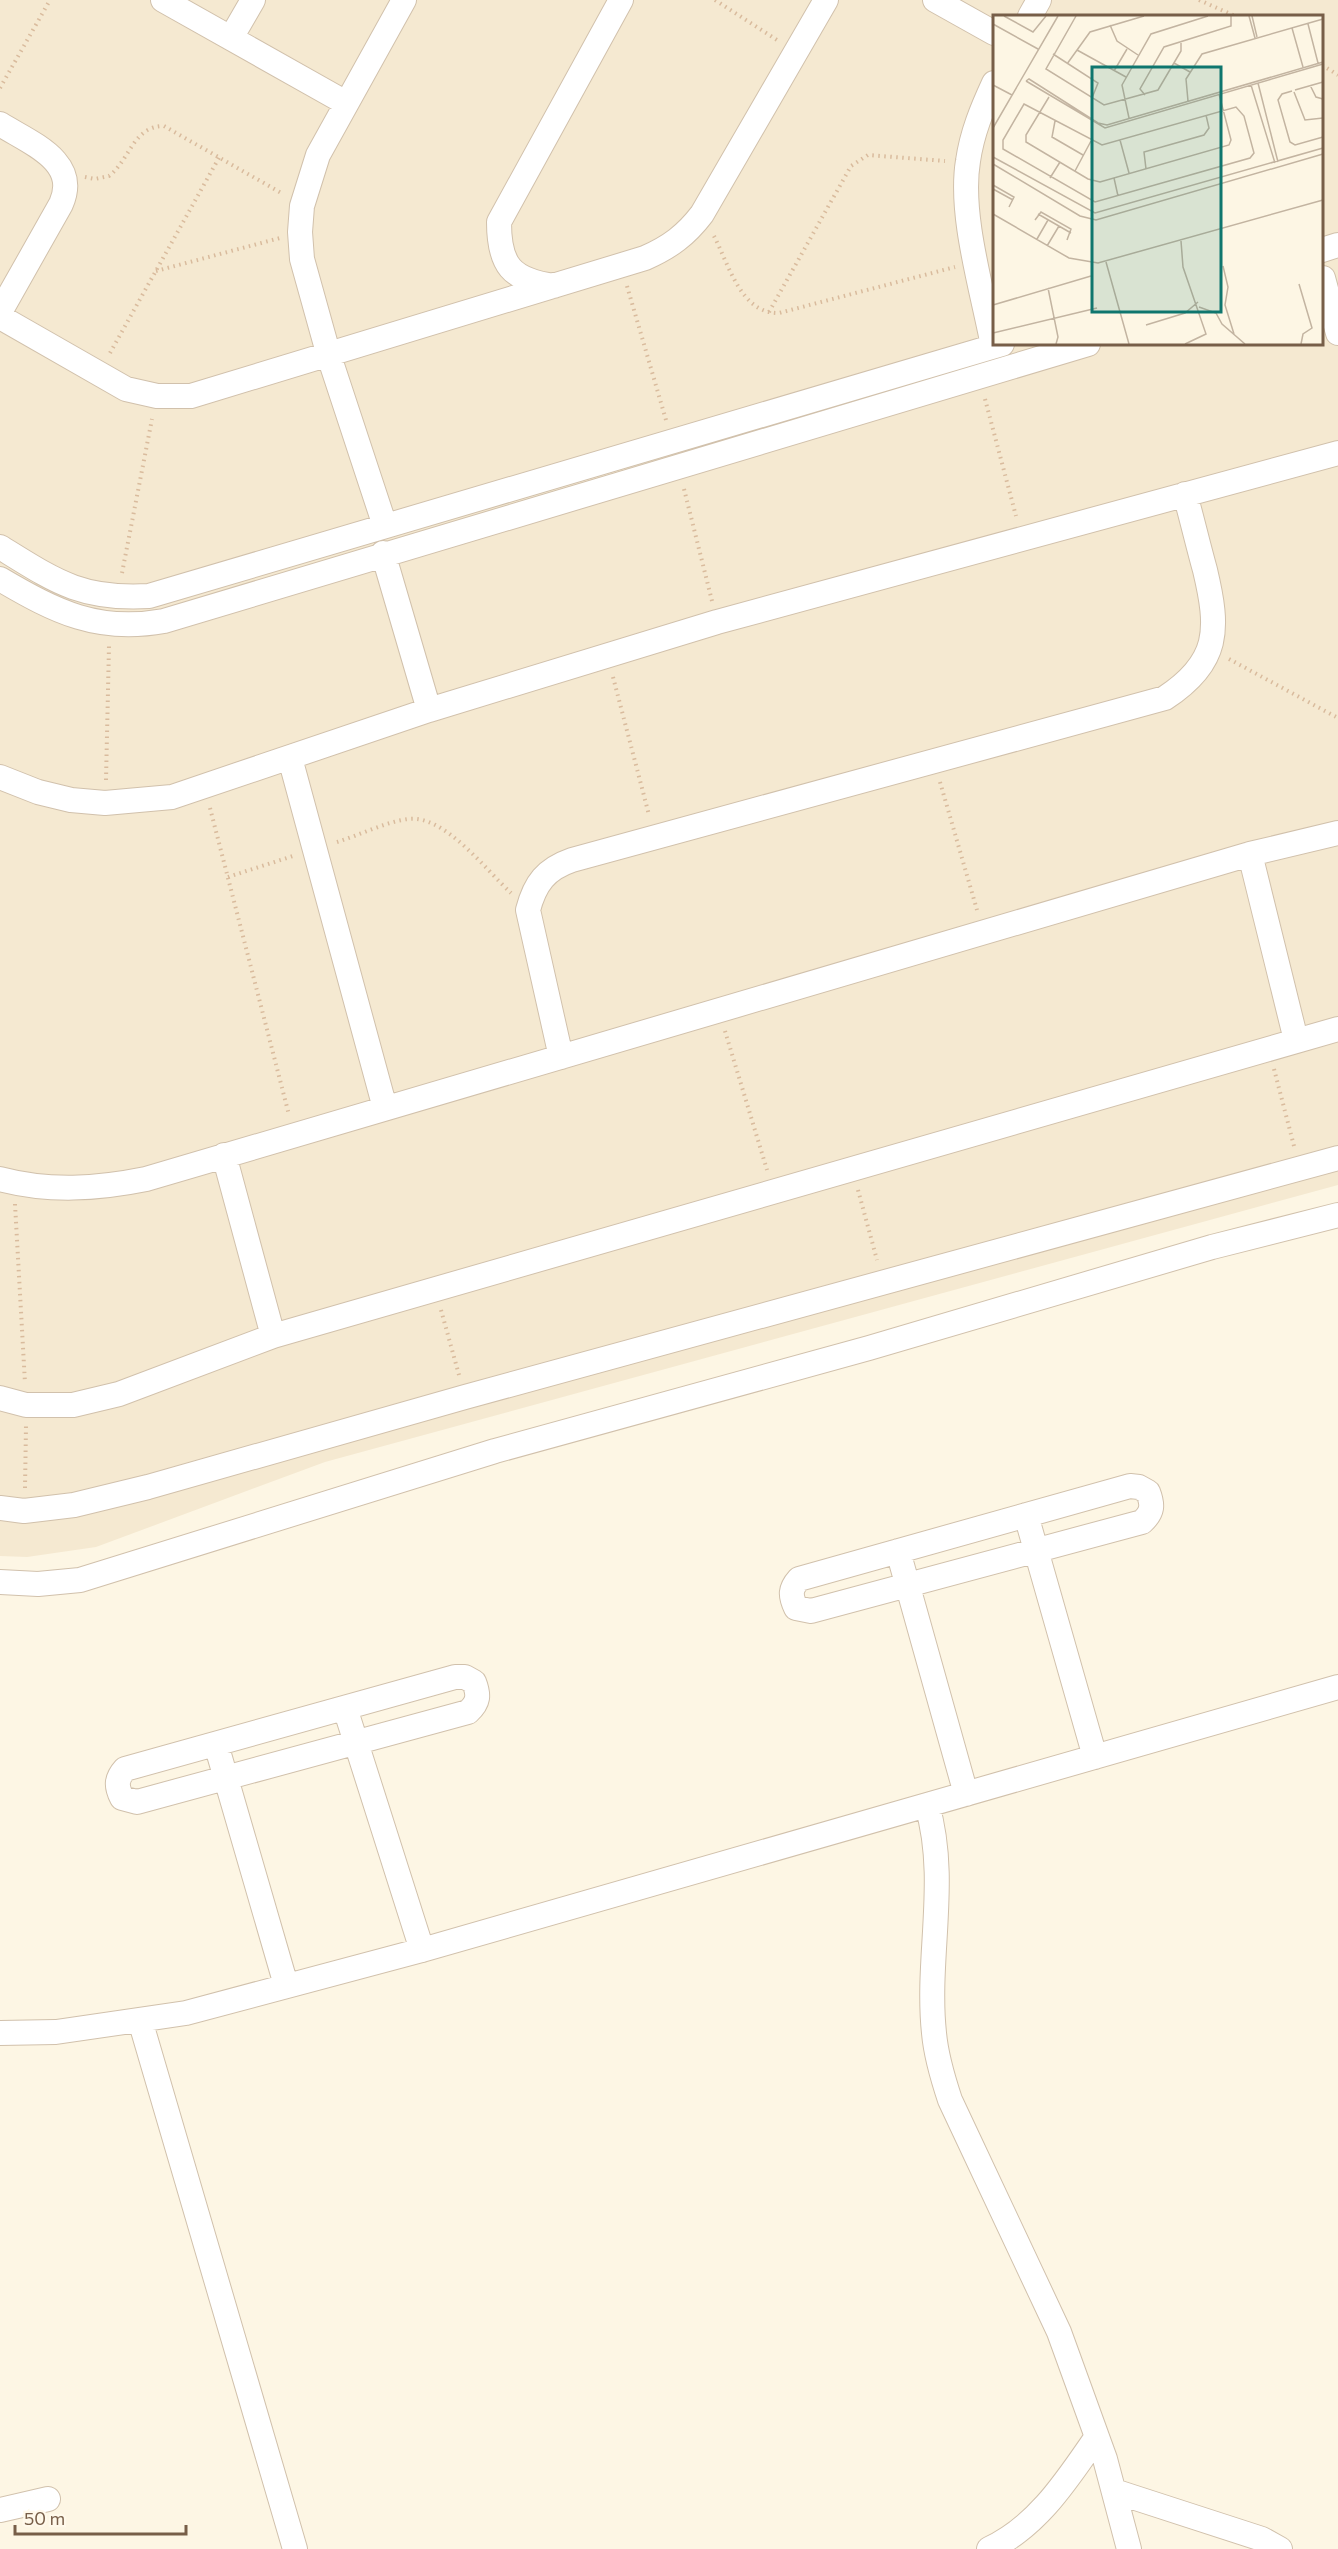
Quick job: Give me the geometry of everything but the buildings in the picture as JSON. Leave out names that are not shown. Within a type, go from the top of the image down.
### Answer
[{"type":"street","points":[[163,0],[346,103]]},
{"type":"street","points":[[231,38],[253,0]]},
{"type":"street","points":[[385,526],[329,356],[302,259],[300,232],[302,206],[318,155],[404,0]]},
{"type":"street","points":[[554,286],[530,282],[510,268],[499,246],[499,222],[621,0]]},
{"type":"street","points":[[0,124],[52,157],[64,174],[65,194],[0,314],[98,375],[126,389],[157,396],[191,396],[329,356],[621,265],[668,248],[687,233],[702,214],[826,0]]},
{"type":"street","points":[[935,0],[993,32]]},
{"type":"street","points":[[1031,15],[1039,0]]},
{"type":"street","points":[[993,85],[977,122],[967,162],[966,203],[993,325]]},
{"type":"street","points":[[1323,250],[1338,245]]},
{"type":"street","points":[[1328,276],[1338,333]]},
{"type":"street","points":[[0,547],[56,582],[86,593],[117,598],[149,596],[998,345]]},
{"type":"street","points":[[0,579],[58,610],[92,622],[110,625],[164,621],[678,465],[1084,345]]},
{"type":"street","points":[[0,777],[38,792],[71,800],[105,803],[172,797],[429,710],[717,622],[1338,453]]},
{"type":"street","points":[[561,1057],[528,910],[532,893],[542,877],[556,866],[654,837],[1165,698],[1184,686],[1199,669],[1210,649],[1214,628],[1214,606],[1185,494]]},
{"type":"street","points":[[481,498],[489,522]]},
{"type":"street","points":[[383,554],[429,710]]},
{"type":"street","points":[[290,758],[385,1108]]},
{"type":"street","points":[[7,1181],[69,1188],[114,1185],[294,1135],[1250,854],[1338,833]]},
{"type":"street","points":[[1250,854],[1296,1040]]},
{"type":"street","points":[[0,1398],[26,1405],[73,1405],[118,1394],[273,1336],[1338,1029]]},
{"type":"street","points":[[224,1155],[273,1336]]},
{"type":"street","points":[[0,1508],[24,1511],[74,1505],[148,1487],[883,1281],[1338,1158]]},
{"type":"street","points":[[0,1582],[38,1584],[80,1580],[495,1451],[869,1348],[1212,1247],[1338,1215]]},
{"type":"street","points":[[1130,1486],[1139,1487],[1148,1492],[1152,1503],[1150,1514],[1142,1521],[811,1611],[796,1608],[791,1597],[792,1587],[799,1579],[1026,1515],[1130,1486]]},
{"type":"street","points":[[1026,1515],[1095,1757]]},
{"type":"street","points":[[898,1551],[966,1794]]},
{"type":"street","points":[[455,1677],[465,1677],[474,1682],[478,1693],[476,1704],[468,1712],[137,1802],[122,1798],[117,1788],[118,1777],[124,1769],[345,1708],[455,1677]]},
{"type":"street","points":[[0,2033],[56,2032],[186,2013],[422,1950],[1338,1687]]},
{"type":"street","points":[[345,1708],[422,1950]]},
{"type":"street","points":[[216,1744],[286,1985]]},
{"type":"street","points":[[927,1805],[935,1833],[938,1866],[934,2033],[942,2073],[950,2100],[1059,2332],[1114,2491],[1129,2549]]},
{"type":"street","points":[[140,2020],[295,2549]]},
{"type":"street","points":[[989,2549],[1001,2544],[1032,2520],[1062,2489],[1096,2438]]},
{"type":"street","points":[[1114,2491],[1262,2539],[1280,2549]]},
{"type":"street","points":[[0,2510],[48,2499]]},
{"type":"path","points":[[0,88],[50,0]]},
{"type":"path","points":[[715,0],[796,52]]},
{"type":"path","points":[[1199,0],[1233,15]]},
{"type":"path","points":[[1323,66],[1338,75]]},
{"type":"path","points":[[64,174],[95,179],[109,176],[140,135],[155,126],[172,129],[302,206]]},
{"type":"path","points":[[768,313],[851,166],[859,159],[868,155],[967,162]]},
{"type":"path","points":[[98,375],[220,156]]},
{"type":"path","points":[[702,214],[749,303],[768,313],[779,313],[977,261]]},
{"type":"path","points":[[156,271],[300,232]]},
{"type":"path","points":[[621,265],[672,441]]},
{"type":"path","points":[[979,375],[1022,538]]},
{"type":"path","points":[[117,598],[157,396]]},
{"type":"path","points":[[678,465],[717,622]]},
{"type":"path","points":[[105,803],[110,625]]},
{"type":"path","points":[[1210,649],[1338,718]]},
{"type":"path","points":[[607,656],[654,837]]},
{"type":"path","points":[[934,761],[984,932]]},
{"type":"path","points":[[204,787],[294,1135]]},
{"type":"path","points":[[228,877],[408,819],[424,819],[450,834],[528,910]]},
{"type":"path","points":[[718,1010],[773,1191]]},
{"type":"path","points":[[1269,1048],[1299,1169]]},
{"type":"path","points":[[852,1169],[883,1281]]},
{"type":"path","points":[[7,1181],[26,1405],[24,1511]]},
{"type":"path","points":[[435,1289],[465,1397]]},
{"type":"shaded area","points":[[0,0],[1338,0],[1338,1185],[325,1462],[96,1547],[27,1557],[0,1556]]}]
